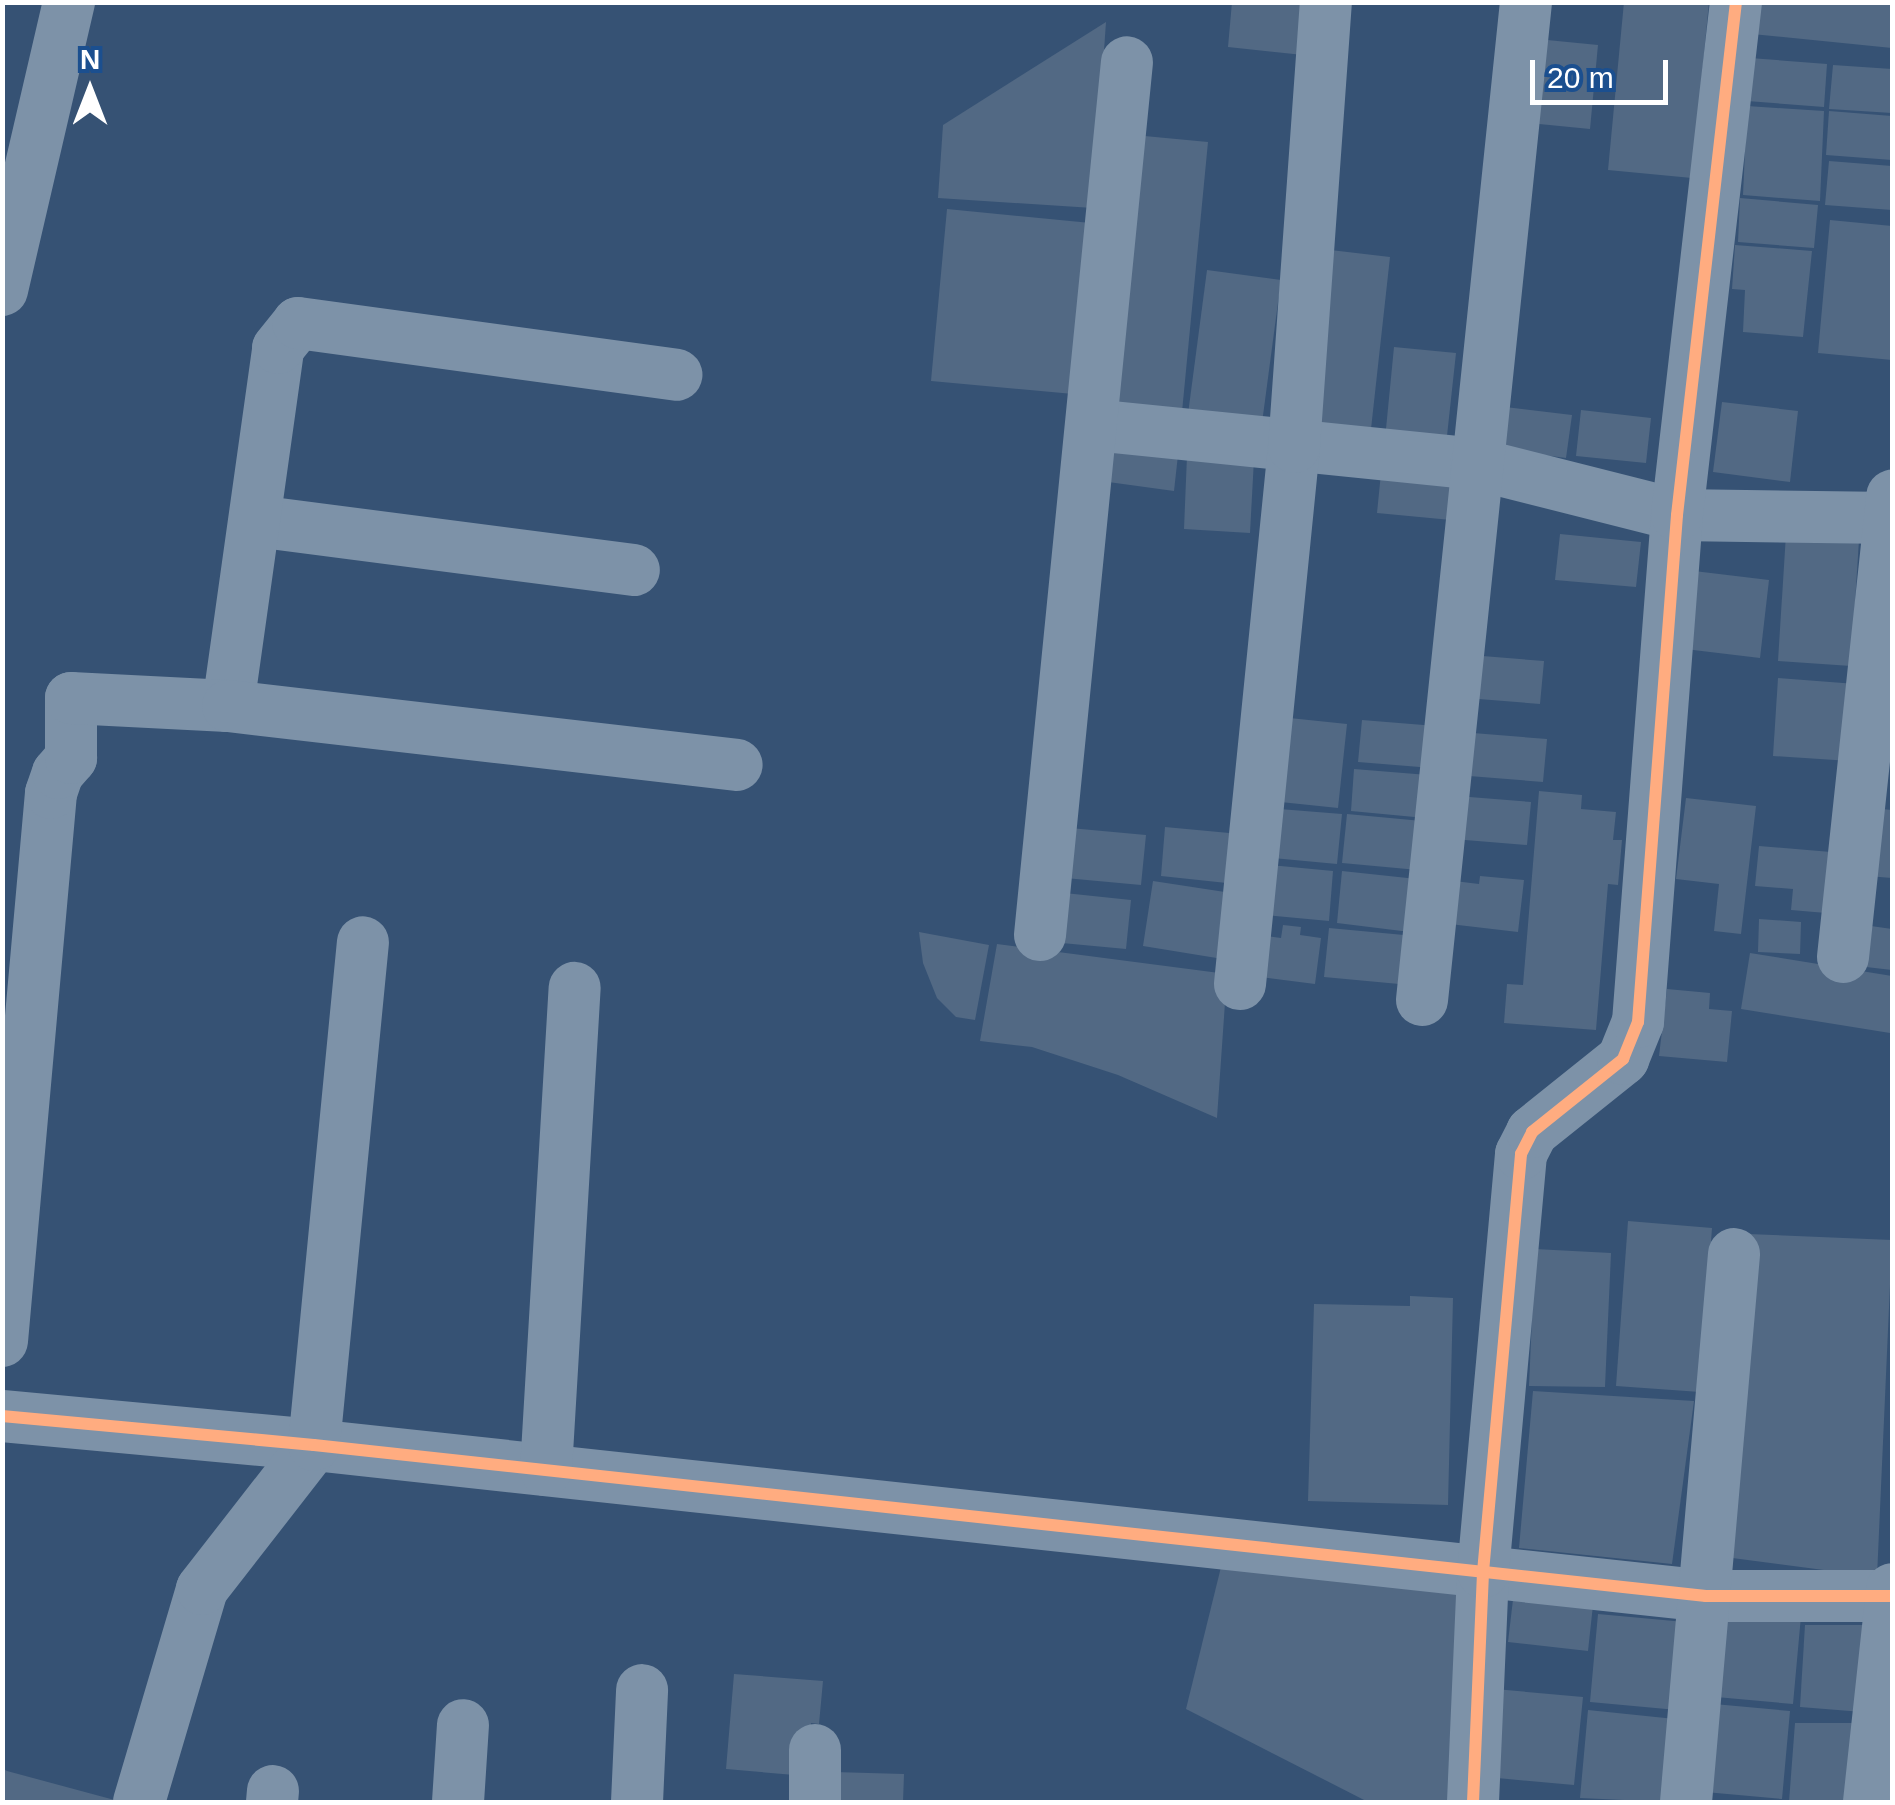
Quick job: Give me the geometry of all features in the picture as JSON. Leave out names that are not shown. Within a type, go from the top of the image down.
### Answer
[{"type":"street","points":[[2,290],[11,213],[69,2]]},
{"type":"street","points":[[1240,984],[1294,447],[1326,2]]},
{"type":"street","points":[[1422,1000],[1526,2]]},
{"type":"street","points":[[1473,1802],[1483,1572],[1521,1154],[1532,1132],[1623,1058],[1638,1022],[1677,515],[1736,2]]},
{"type":"street","points":[[1040,934],[1094,425],[1127,62]]},
{"type":"street","points":[[228,706],[278,348],[298,323],[676,375]]},
{"type":"street","points":[[1094,425],[1476,464],[1677,515],[1892,510],[1843,957]]},
{"type":"street","points":[[256,520],[634,570]]},
{"type":"street","points":[[2,1341],[51,793],[58,773],[71,758],[71,698],[228,706],[737,766]]},
{"type":"street","points":[[140,1802],[202,1589],[314,1445],[363,942]]},
{"type":"street","points":[[546,1470],[575,988]]},
{"type":"street","points":[[1686,1802],[1734,1254]]},
{"type":"street","points":[[2,1416],[314,1445],[1706,1596],[1892,1593],[1869,1802]]},
{"type":"street","points":[[637,1802],[642,1690]]},
{"type":"street","points":[[458,1802],[463,1725]]},
{"type":"street","points":[[815,1750],[815,1802]]},
{"type":"building","points":[[1232,2],[1309,2],[1303,55],[1228,47]]},
{"type":"building","points":[[1624,2],[1709,2],[1692,178],[1608,170]]},
{"type":"building","points":[[1755,2],[1892,2],[1892,48],[1752,34]]},
{"type":"building","points":[[1106,22],[1093,208],[938,198],[943,125]]},
{"type":"building","points":[[1537,39],[1598,45],[1590,129],[1529,123]]},
{"type":"building","points":[[1750,58],[1827,64],[1824,107],[1747,101]]},
{"type":"building","points":[[1833,65],[1892,69],[1892,113],[1829,109]]},
{"type":"building","points":[[1747,106],[1824,111],[1820,201],[1743,195]]},
{"type":"building","points":[[1829,111],[1892,116],[1892,160],[1826,155]]},
{"type":"building","points":[[1134,135],[1208,142],[1182,412],[1108,405]]},
{"type":"building","points":[[1829,161],[1892,166],[1892,210],[1825,205]]},
{"type":"building","points":[[1740,198],[1818,205],[1814,248],[1738,242]]},
{"type":"building","points":[[947,209],[1101,224],[1084,395],[931,381]]},
{"type":"building","points":[[1830,220],[1892,226],[1892,360],[1818,353]]},
{"type":"building","points":[[1735,245],[1812,251],[1803,337],[1743,332],[1745,290],[1732,289]]},
{"type":"building","points":[[1322,249],[1390,257],[1370,438],[1301,430]]},
{"type":"building","points":[[1207,270],[1281,280],[1262,423],[1188,414]]},
{"type":"building","points":[[1394,347],[1456,353],[1446,445],[1385,439]]},
{"type":"building","points":[[1722,402],[1798,411],[1790,482],[1713,472]]},
{"type":"building","points":[[1497,406],[1572,415],[1566,458],[1491,448]]},
{"type":"building","points":[[1581,410],[1651,418],[1646,463],[1576,456]]},
{"type":"building","points":[[1107,436],[1179,446],[1174,491],[1101,481]]},
{"type":"building","points":[[1187,456],[1254,459],[1250,533],[1184,529]]},
{"type":"building","points":[[1382,463],[1456,470],[1451,520],[1377,513]]},
{"type":"building","points":[[1560,534],[1641,542],[1636,587],[1555,580]]},
{"type":"building","points":[[1786,534],[1859,540],[1851,666],[1778,661]]},
{"type":"building","points":[[1694,571],[1769,580],[1760,658],[1685,649]]},
{"type":"building","points":[[1470,655],[1544,661],[1540,704],[1466,698]]},
{"type":"building","points":[[1778,678],[1856,684],[1850,761],[1773,756]]},
{"type":"building","points":[[1280,717],[1347,724],[1338,808],[1271,801]]},
{"type":"building","points":[[1362,720],[1436,726],[1432,768],[1358,762]]},
{"type":"building","points":[[1473,733],[1547,739],[1543,782],[1469,776]]},
{"type":"building","points":[[1354,769],[1428,775],[1425,818],[1351,811]]},
{"type":"building","points":[[1539,791],[1582,795],[1581,809],[1616,812],[1613,840],[1622,840],[1618,885],[1608,884],[1596,1030],[1504,1023],[1507,984],[1523,985]]},
{"type":"building","points":[[1457,796],[1531,802],[1527,845],[1453,839]]},
{"type":"building","points":[[1686,798],[1756,806],[1741,934],[1714,931],[1719,884],[1676,879]]},
{"type":"building","points":[[1266,808],[1342,814],[1337,864],[1262,857]]},
{"type":"building","points":[[1872,808],[1892,810],[1892,878],[1867,876]]},
{"type":"building","points":[[1347,814],[1422,821],[1418,870],[1342,863]]},
{"type":"building","points":[[1165,827],[1240,834],[1236,884],[1161,876]]},
{"type":"building","points":[[1070,828],[1146,835],[1141,885],[1065,878]]},
{"type":"building","points":[[1759,846],[1831,852],[1826,913],[1791,910],[1793,889],[1755,886]]},
{"type":"building","points":[[1258,864],[1333,871],[1329,921],[1253,914]]},
{"type":"building","points":[[1342,871],[1417,879],[1410,932],[1337,923]]},
{"type":"building","points":[[1480,876],[1524,880],[1518,932],[1441,923],[1446,880],[1479,884]]},
{"type":"building","points":[[1153,881],[1225,892],[1235,961],[1143,946]]},
{"type":"building","points":[[1055,892],[1131,900],[1126,949],[1051,942]]},
{"type":"building","points":[[1759,919],[1801,922],[1800,954],[1758,952]]},
{"type":"building","points":[[1283,925],[1301,927],[1300,935],[1321,938],[1315,984],[1245,975],[1250,934],[1281,938]]},
{"type":"building","points":[[1871,926],[1892,929],[1892,970],[1866,967]]},
{"type":"building","points":[[1329,928],[1404,935],[1399,984],[1324,977]]},
{"type":"building","points":[[919,932],[989,945],[975,1020],[956,1017],[937,998],[923,963]]},
{"type":"building","points":[[997,944],[1227,974],[1217,1118],[1118,1075],[1032,1047],[980,1041]]},
{"type":"building","points":[[1750,953],[1892,976],[1890,1033],[1741,1009]]},
{"type":"building","points":[[1667,989],[1710,993],[1709,1009],[1732,1011],[1727,1062],[1659,1056]]},
{"type":"building","points":[[1628,1221],[1712,1228],[1700,1392],[1616,1386]]},
{"type":"building","points":[[1748,1234],[1892,1240],[1877,1577],[1717,1556]]},
{"type":"building","points":[[1535,1249],[1611,1253],[1605,1387],[1529,1386]]},
{"type":"building","points":[[1410,1296],[1453,1298],[1448,1505],[1308,1501],[1314,1304],[1410,1306]]},
{"type":"building","points":[[1533,1391],[1694,1401],[1672,1564],[1519,1548]]},
{"type":"building","points":[[1222,1563],[1474,1586],[1450,1802],[1368,1802],[1186,1709]]},
{"type":"building","points":[[1514,1591],[1593,1605],[1588,1651],[1508,1642]]},
{"type":"building","points":[[1713,1608],[1801,1616],[1793,1704],[1705,1696]]},
{"type":"building","points":[[1598,1614],[1685,1622],[1677,1710],[1590,1702]]},
{"type":"building","points":[[1805,1625],[1882,1625],[1875,1713],[1800,1707]]},
{"type":"building","points":[[734,1674],[823,1681],[819,1724],[811,1723],[806,1776],[726,1769]]},
{"type":"building","points":[[1495,1689],[1583,1697],[1574,1785],[1486,1777]]},
{"type":"building","points":[[1703,1703],[1790,1711],[1782,1799],[1694,1791]]},
{"type":"building","points":[[1588,1710],[1675,1719],[1667,1802],[1580,1798]]},
{"type":"building","points":[[1795,1723],[1872,1723],[1865,1802],[1789,1802]]},
{"type":"building","points":[[2,1768],[7,1771],[122,1802],[2,1802]]},
{"type":"building","points":[[834,1772],[904,1774],[903,1802],[833,1802]]},
{"type":"cycle path","points":[[1473,1802],[1483,1572],[1521,1154],[1532,1132],[1623,1059],[1638,1022],[1677,515],[1736,2]]},
{"type":"cycle path","points":[[2,1416],[314,1445],[1706,1596],[1892,1596]]}]
